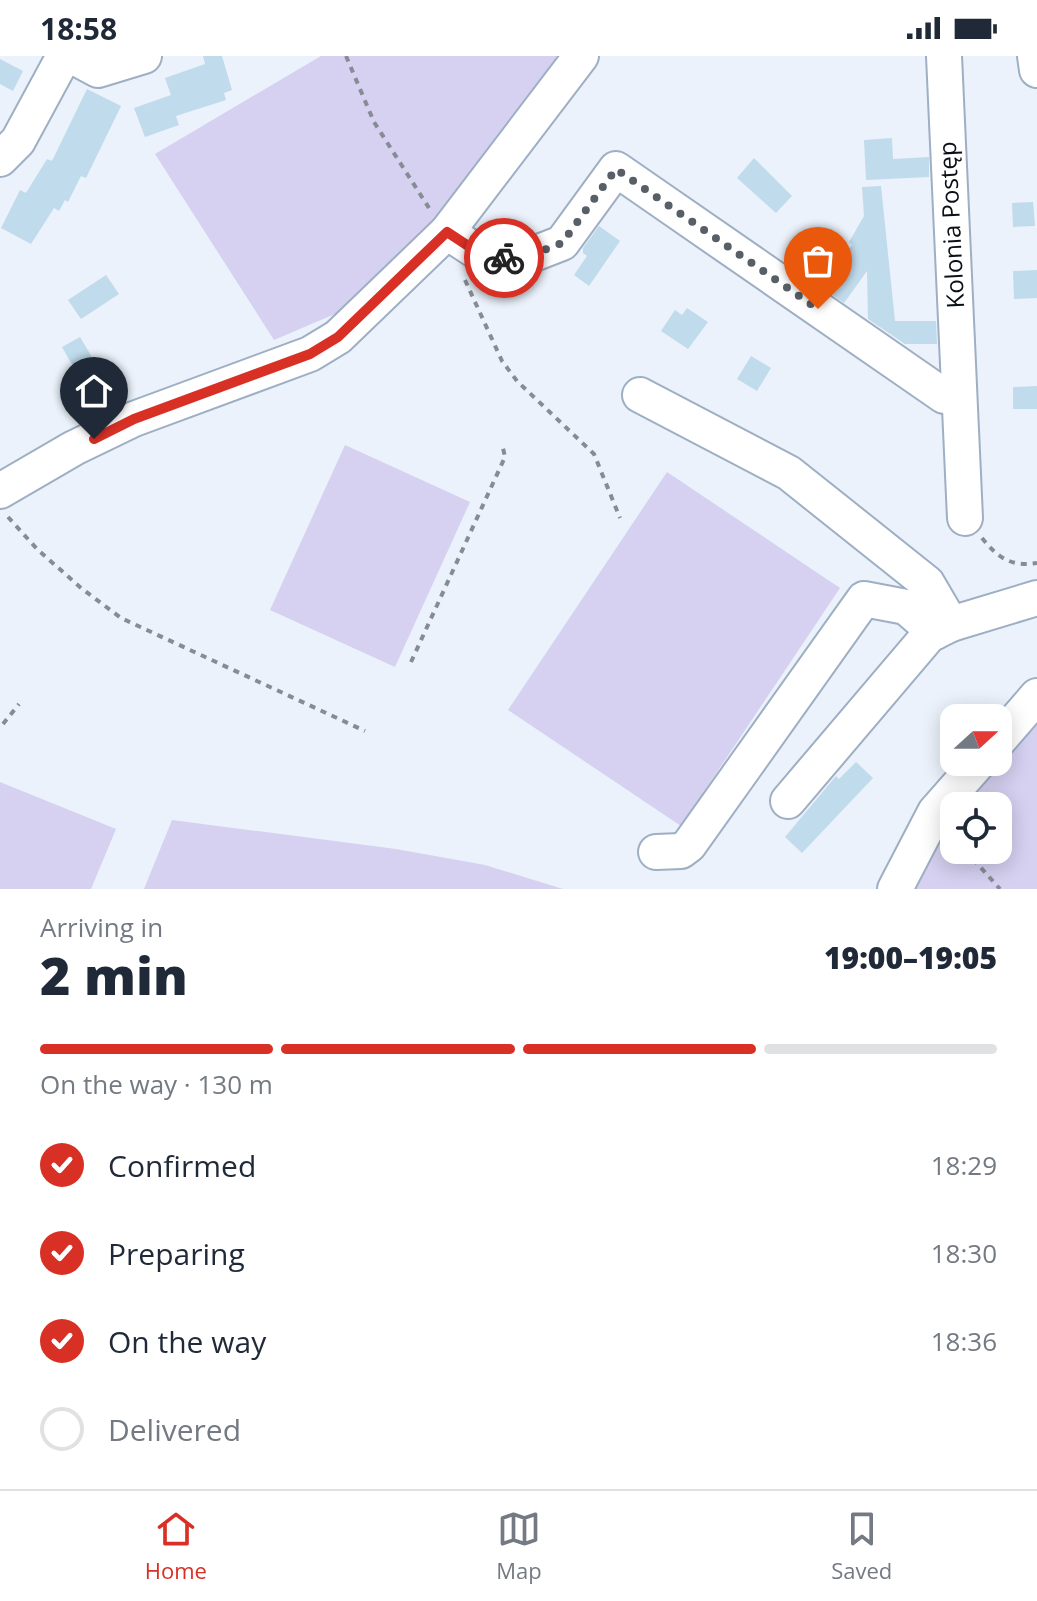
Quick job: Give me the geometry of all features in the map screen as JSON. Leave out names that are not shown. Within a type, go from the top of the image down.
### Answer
[{"type":"street","points":[[6,144],[64,56]]},
{"type":"street","points":[[72,56],[98,70],[144,56]]},
{"type":"street","points":[[0,491],[74,448],[134,419],[310,354],[338,337],[446,233],[581,56]]},
{"type":"street","name":"Kolonia Postęp","points":[[944,56],[965,518]]},
{"type":"street","points":[[1035,56],[1037,70]]},
{"type":"street","points":[[446,233],[488,259],[531,255],[562,243],[616,169],[944,396],[959,394]]},
{"type":"street","points":[[640,395],[789,473],[927,583],[943,628]]},
{"type":"street","points":[[788,801],[929,635],[1037,598]]},
{"type":"street","points":[[656,852],[681,851],[689,845],[864,599],[906,607],[943,628]]},
{"type":"street","points":[[1012,725],[1037,696]]},
{"type":"street","points":[[895,889],[935,812],[967,776]]},
{"type":"path","points":[[346,56],[374,122],[446,233],[502,361],[517,381],[594,454],[620,518]]},
{"type":"path","points":[[411,662],[505,457],[503,448]]},
{"type":"path","points":[[0,508],[37,549],[121,618],[365,731]]},
{"type":"path","points":[[965,518],[998,558],[1021,565],[1037,563]]},
{"type":"path","points":[[3,724],[19,704]]},
{"type":"path","points":[[978,864],[1000,889]]},
{"type":"shaded area","points":[[321,56],[560,56],[418,257],[370,299],[274,340],[155,154]]},
{"type":"shaded area","points":[[345,445],[470,502],[395,667],[270,610]]},
{"type":"shaded area","points":[[667,472],[840,588],[681,826],[508,710]]},
{"type":"shaded area","points":[[1037,721],[1037,889],[905,889],[908,876],[940,837],[940,864],[1012,864],[1012,792],[978,792],[991,776],[1012,776],[1012,751]]},
{"type":"shaded area","points":[[0,782],[116,829],[91,889],[0,889]]},
{"type":"shaded area","points":[[172,820],[396,849],[485,865],[563,889],[144,889]]},
{"type":"building","points":[[203,56],[222,56],[232,90],[224,93],[226,100],[176,116],[179,125],[145,137],[134,108],[171,95],[165,78],[205,64]]},
{"type":"building","points":[[0,59],[23,71],[13,91],[0,84]]},
{"type":"building","points":[[87,89],[121,106],[86,178],[81,176],[68,202],[65,200],[59,211],[54,208],[31,244],[1,228],[20,190],[26,193],[47,159],[52,161]]},
{"type":"building","points":[[892,138],[893,159],[929,157],[929,177],[866,180],[864,140]]},
{"type":"building","points":[[754,158],[792,196],[776,213],[737,178]]},
{"type":"building","points":[[881,186],[895,321],[936,321],[937,344],[905,344],[868,319],[867,271],[844,303],[821,287],[852,245],[849,242],[864,216],[862,187]]},
{"type":"building","points":[[1033,202],[1035,226],[1013,227],[1012,203]]},
{"type":"building","points":[[599,226],[620,241],[589,286],[574,275],[587,256],[583,248]]},
{"type":"building","points":[[1037,270],[1037,298],[1014,299],[1013,271]]},
{"type":"building","points":[[106,275],[119,294],[81,319],[68,300]]},
{"type":"building","points":[[687,308],[708,322],[688,349],[661,331],[675,310],[682,315]]},
{"type":"building","points":[[80,337],[114,394],[95,405],[62,347]]},
{"type":"building","points":[[751,356],[771,368],[757,391],[737,379]]},
{"type":"building","points":[[1037,386],[1037,409],[1013,409],[1013,387]]},
{"type":"building","points":[[856,762],[873,778],[802,853],[785,837],[836,776],[839,779]]},
{"type":"way so far","points":[[504,258],[531,255],[562,243],[616,169],[818,309]]},
{"type":"route","points":[[94,439],[134,419],[310,354],[338,337],[447,232],[488,259],[504,258]]}]
